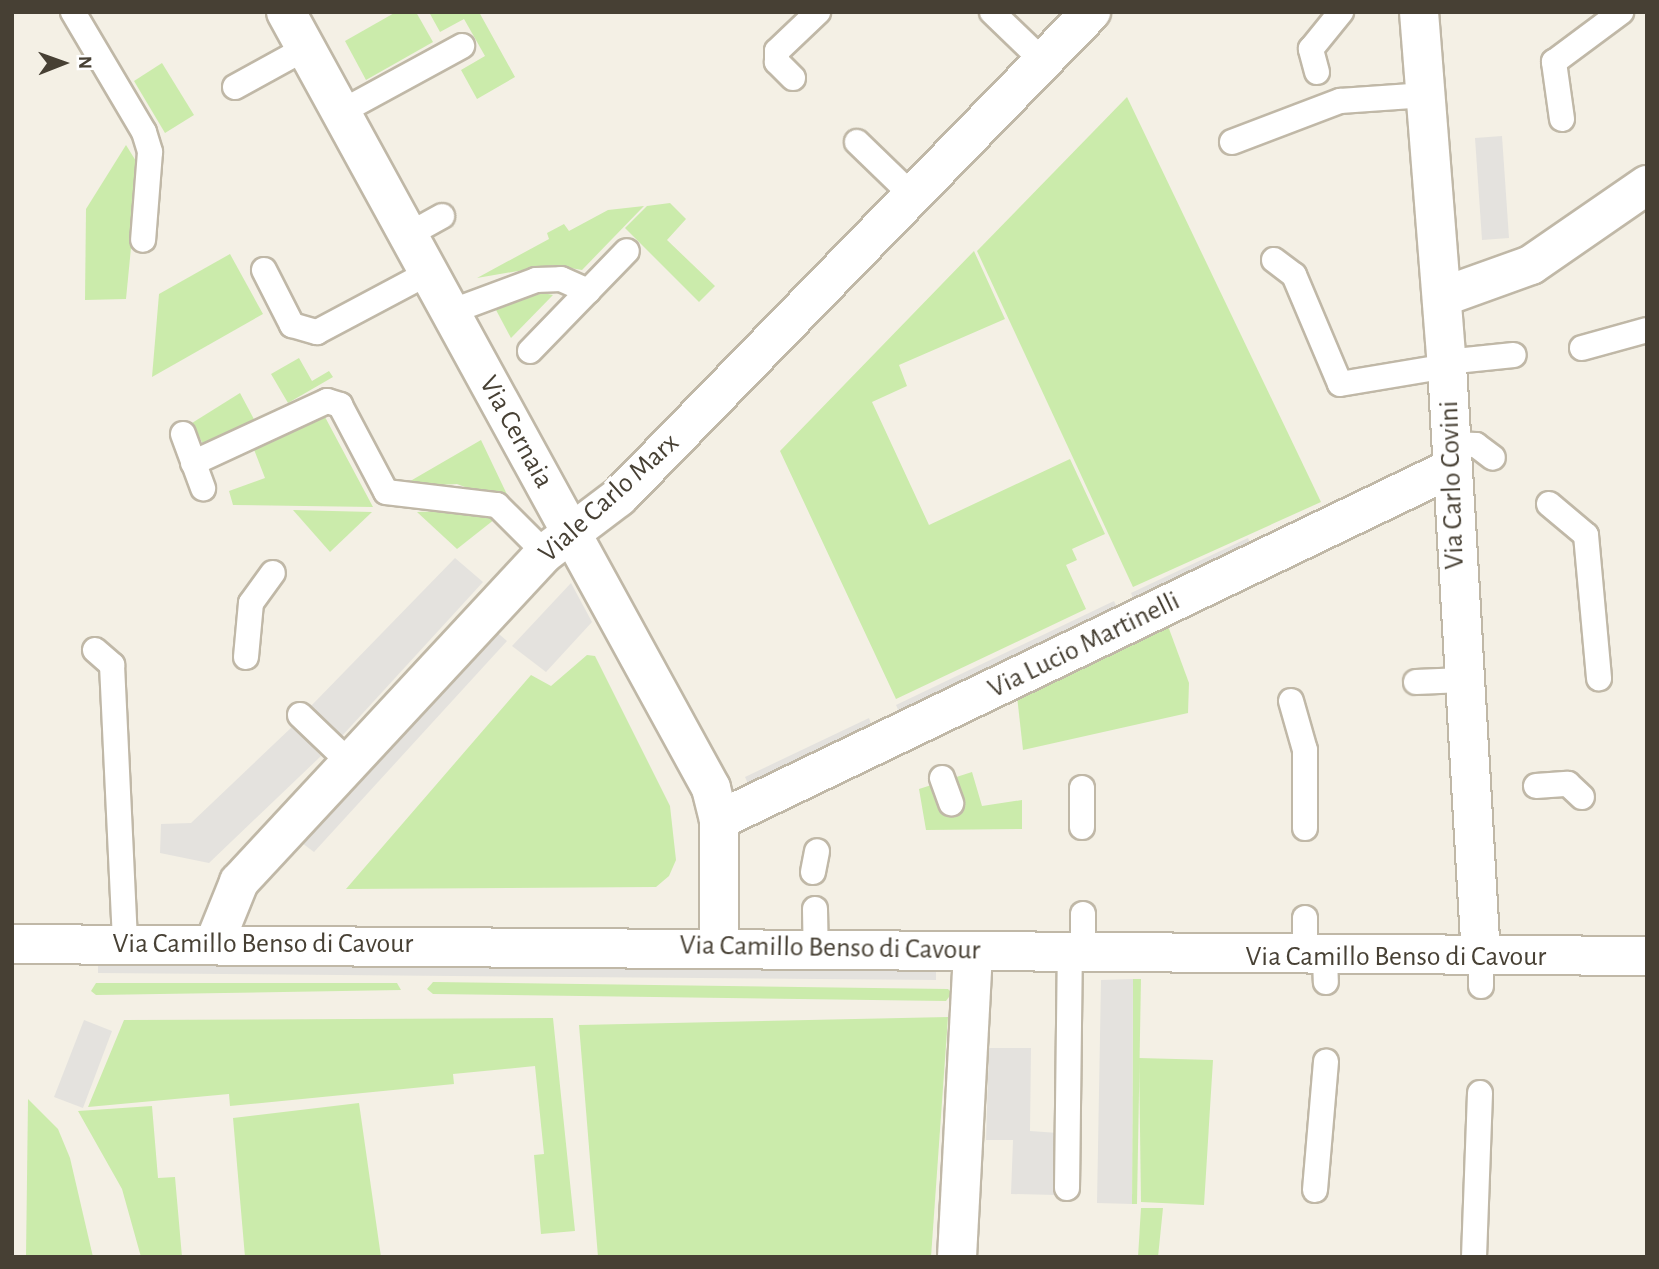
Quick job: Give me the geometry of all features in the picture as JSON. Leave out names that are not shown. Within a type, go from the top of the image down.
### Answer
[{"type":"street","name":"Via Cernaia","points":[[286,12],[450,312],[557,542],[711,788],[719,820],[719,944]]},
{"type":"street","name":"Viale Carlo Marx","points":[[214,944],[239,882],[349,762],[557,542],[619,497],[1091,12]]},
{"type":"street","name":"Via Carlo Covini","points":[[1419,12],[1447,364],[1463,680],[1478,790],[1481,972]]},
{"type":"street","points":[[1442,296],[1531,265],[1628,190]]},
{"type":"street","name":"Via Lucio Martinelli","points":[[719,820],[922,730],[1450,457]]},
{"type":"street","name":"Via Camillo Benso di Cavour","points":[[12,944],[719,944],[1077,954],[1481,972],[1647,956]]},
{"type":"street","points":[[957,1257],[974,952]]},
{"type":"lane","points":[[73,12],[147,142],[143,240]]},
{"type":"lane","points":[[793,78],[777,62],[777,51],[818,12]]},
{"type":"lane","points":[[992,12],[1044,62]]},
{"type":"lane","points":[[1317,72],[1311,49],[1341,12]]},
{"type":"lane","points":[[1562,119],[1554,62],[1621,12]]},
{"type":"lane","points":[[341,112],[462,46]]},
{"type":"lane","points":[[235,87],[306,48]]},
{"type":"lane","points":[[1232,142],[1340,101],[1426,95]]},
{"type":"lane","points":[[857,142],[913,197]]},
{"type":"lane","points":[[408,235],[442,216]]},
{"type":"lane","points":[[530,351],[627,251]]},
{"type":"lane","points":[[1274,260],[1294,275],[1340,384],[1447,364],[1514,355]]},
{"type":"lane","points":[[264,271],[292,325],[317,332],[429,273]]},
{"type":"lane","points":[[450,312],[537,280],[562,279],[588,291]]},
{"type":"lane","points":[[1582,348],[1647,330]]},
{"type":"lane","points":[[193,463],[327,401],[340,405],[386,492],[497,506],[557,542]]},
{"type":"lane","points":[[183,434],[203,488]]},
{"type":"lane","points":[[1450,457],[1476,444],[1493,458]]},
{"type":"lane","points":[[1549,504],[1586,535],[1599,678]]},
{"type":"lane","points":[[246,657],[251,603],[273,573]]},
{"type":"lane","points":[[95,650],[112,665],[125,944]]},
{"type":"lane","points":[[1416,682],[1463,680]]},
{"type":"lane","points":[[1291,701],[1304,750],[1305,828]]},
{"type":"lane","points":[[300,715],[349,762]]},
{"type":"lane","points":[[942,778],[951,803]]},
{"type":"lane","points":[[1536,786],[1568,784],[1582,797]]},
{"type":"lane","points":[[1082,788],[1082,827]]},
{"type":"lane","points":[[815,909],[816,948]]},
{"type":"lane","points":[[1068,1188],[1077,954],[1083,914]]},
{"type":"lane","points":[[1305,918],[1319,966]]},
{"type":"lane","points":[[1315,1190],[1326,1061]]},
{"type":"lane","points":[[1474,1257],[1480,1093]]},
{"type":"green space","points":[[396,12],[416,12],[433,42],[366,80],[345,41]]},
{"type":"green space","points":[[429,12],[479,12],[515,77],[477,99],[461,70],[485,56],[464,19],[440,32]]},
{"type":"green space","points":[[162,63],[194,115],[165,133],[134,81]]},
{"type":"green space","points":[[1127,97],[1321,502],[1133,587],[977,251]]},
{"type":"green space","points":[[126,145],[139,166],[126,299],[85,300],[86,209]]},
{"type":"green space","points":[[670,203],[686,219],[667,240],[715,286],[699,302],[625,228],[647,206]]},
{"type":"green space","points":[[644,206],[582,270],[553,265],[477,278],[549,239],[547,233],[564,224],[569,231],[608,210]]},
{"type":"green space","points":[[974,251],[1005,319],[899,365],[907,386],[872,402],[929,525],[1070,459],[1105,534],[1072,549],[1077,560],[1066,565],[1086,609],[896,699],[780,451]]},
{"type":"green space","points":[[230,254],[263,314],[152,377],[159,294]]},
{"type":"green space","points":[[543,293],[553,295],[511,338],[495,308]]},
{"type":"green space","points":[[299,358],[312,381],[329,371],[333,377],[288,403],[271,374]]},
{"type":"green space","points":[[240,393],[256,423],[204,446],[192,423]]},
{"type":"green space","points":[[325,417],[373,507],[233,505],[229,491],[265,478],[253,447]]},
{"type":"green space","points":[[481,440],[512,505],[457,484],[400,487]]},
{"type":"green space","points":[[293,510],[372,512],[330,552]]},
{"type":"green space","points":[[445,511],[495,519],[457,549],[417,512]]},
{"type":"green space","points":[[1168,626],[1189,683],[1188,713],[1023,750],[1017,696]]},
{"type":"green space","points":[[587,655],[595,656],[670,806],[676,860],[669,876],[656,887],[346,889],[531,675],[551,686]]},
{"type":"green space","points":[[972,772],[982,806],[1022,800],[1022,829],[926,830],[919,789]]},
{"type":"green space","points":[[1133,979],[1141,979],[1137,1204],[1132,1204]]},
{"type":"green space","points":[[433,982],[948,989],[952,993],[946,1001],[433,994],[427,989]]},
{"type":"green space","points":[[96,983],[397,983],[401,990],[96,995],[91,991]]},
{"type":"green space","points":[[948,1017],[931,1257],[598,1257],[579,1025]]},
{"type":"green space","points":[[553,1018],[575,1231],[541,1234],[534,1155],[544,1154],[535,1066],[453,1074],[454,1084],[230,1106],[229,1094],[88,1107],[124,1020]]},
{"type":"green space","points":[[1139,1058],[1213,1060],[1204,1205],[1141,1202]]},
{"type":"green space","points":[[28,1099],[58,1129],[70,1158],[93,1257],[26,1257]]},
{"type":"green space","points":[[359,1103],[381,1257],[245,1257],[233,1118]]},
{"type":"green space","points":[[152,1106],[158,1178],[175,1177],[182,1257],[141,1257],[122,1189],[78,1111]]},
{"type":"green space","points":[[1141,1208],[1163,1208],[1158,1257],[1138,1257]]},
{"type":"shaded area","points":[[1502,136],[1509,238],[1482,240],[1475,138]]},
{"type":"shaded area","points":[[1248,538],[1253,549],[1135,604],[1131,593]]},
{"type":"shaded area","points":[[455,558],[483,582],[341,737],[310,707]]},
{"type":"shaded area","points":[[571,583],[592,622],[546,672],[512,646]]},
{"type":"shaded area","points":[[1114,601],[1119,612],[901,716],[896,705]]},
{"type":"shaded area","points":[[492,628],[507,641],[314,852],[298,840]]},
{"type":"shaded area","points":[[869,718],[873,729],[750,788],[745,777]]},
{"type":"shaded area","points":[[293,726],[321,756],[209,863],[160,853],[161,824],[191,823]]},
{"type":"shaded area","points":[[98,957],[936,964],[936,980],[98,973]]},
{"type":"shaded area","points":[[1133,979],[1132,1204],[1097,1203],[1101,980]]},
{"type":"shaded area","points":[[84,1020],[112,1031],[83,1108],[54,1097]]},
{"type":"shaded area","points":[[989,1048],[1031,1048],[1030,1131],[1058,1133],[1056,1195],[1011,1194],[1013,1140],[986,1140]]}]
